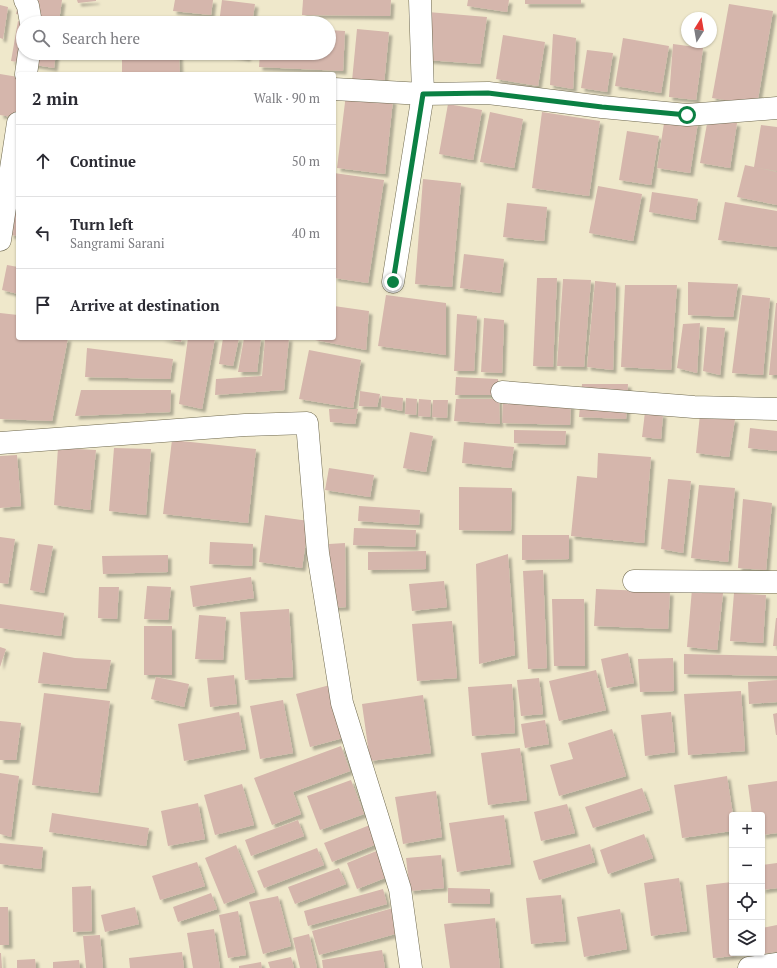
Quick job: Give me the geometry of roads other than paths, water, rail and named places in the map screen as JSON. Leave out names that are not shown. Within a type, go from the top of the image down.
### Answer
[{"type":"street","points":[[25,0],[30,16]]},
{"type":"street","points":[[393,282],[423,94],[420,0]]},
{"type":"street","points":[[26,72],[28,60]]},
{"type":"street","points":[[336,89],[423,94],[488,93],[602,107],[687,115],[777,108]]},
{"type":"street","points":[[0,240],[16,136]]},
{"type":"street","points":[[502,392],[694,407],[777,409]]},
{"type":"street","points":[[0,443],[245,425],[307,423],[318,553],[342,703],[400,889],[411,968]]},
{"type":"street","points":[[634,582],[777,582]]},
{"type":"street","points":[[749,968],[777,964]]}]
